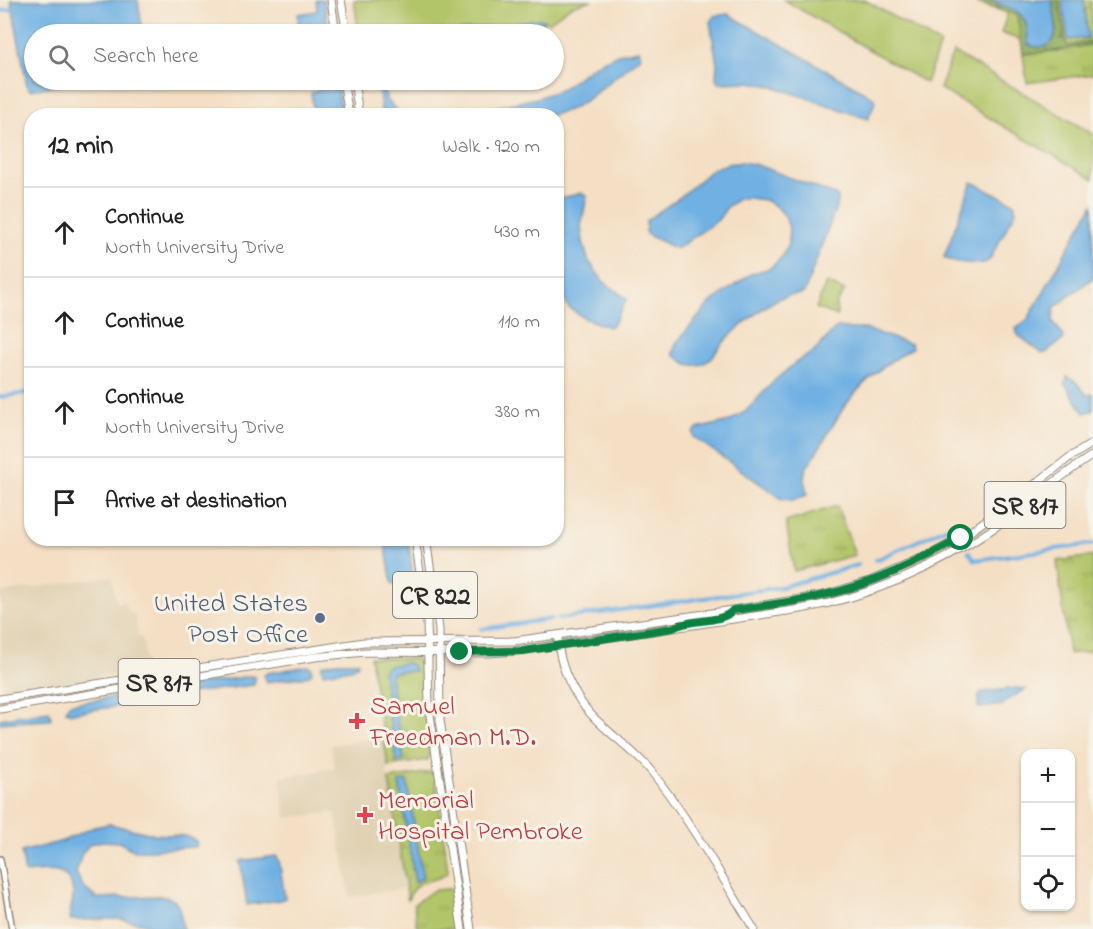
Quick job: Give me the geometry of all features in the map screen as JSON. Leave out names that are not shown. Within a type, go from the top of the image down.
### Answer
[{"type":"main road","points":[[331,0],[335,24]]},
{"type":"main road","points":[[341,0],[345,24]]},
{"type":"main road","points":[[345,90],[348,108]]},
{"type":"main road","points":[[355,90],[358,108]]},
{"type":"main road","name":"SR 817","points":[[0,699],[346,645],[393,641],[492,642],[558,636],[801,600],[870,581],[926,557],[984,522],[1070,457],[1093,443]]},
{"type":"main road","name":"SR 817","points":[[0,709],[315,657],[365,652],[507,652],[804,609],[852,597],[932,565],[969,545],[1093,455]]},
{"type":"main road","name":"CR 822","points":[[417,546],[426,608],[429,708],[462,929]]},
{"type":"main road","name":"CR 822","points":[[427,546],[437,608],[440,720],[471,929]]},
{"type":"main road","points":[[673,628],[688,622],[725,616],[733,610]]},
{"type":"main road","points":[[558,636],[558,646],[566,675],[583,706],[633,751],[650,770],[693,832],[754,929]]},
{"type":"street","points":[[0,860],[12,929]]},
{"type":"shaded area","points":[[112,576],[116,603],[125,602],[126,609],[135,616],[138,636],[142,638],[147,670],[6,692],[2,668],[0,668],[0,593]]},
{"type":"shaded area","name":"Memorial Hospital Pembroke","points":[[382,737],[406,888],[350,897],[335,812],[286,818],[280,778],[335,768],[331,745]]},
{"type":"green space","points":[[354,0],[592,0],[571,6],[549,22],[539,19],[505,24],[358,24]]},
{"type":"green space","points":[[784,0],[865,0],[940,44],[926,83]]},
{"type":"green space","points":[[976,0],[1005,5],[1018,12],[1026,24],[1028,44],[1039,47],[1055,37],[1056,25],[1052,0],[1059,0],[1068,46],[1093,41],[1093,44],[1023,54],[1017,16],[977,3]]},
{"type":"green space","points":[[1059,0],[1091,0],[1093,41],[1068,46],[1064,39]]},
{"type":"green space","points":[[1008,12],[1017,16],[1021,40],[1001,33]]},
{"type":"green space","points":[[1093,44],[1093,74],[1027,83],[1023,54]]},
{"type":"green space","points":[[953,52],[1093,134],[1093,179],[940,89]]},
{"type":"green space","points":[[826,283],[845,291],[836,303],[837,316],[816,308]]},
{"type":"green space","points":[[837,506],[855,555],[794,571],[786,522]]},
{"type":"green space","points":[[1093,556],[1093,651],[1069,654],[1057,561]]},
{"type":"green space","points":[[370,657],[416,659],[423,664],[430,753],[428,760],[388,766]]},
{"type":"green space","points":[[431,772],[435,774],[448,872],[436,879],[420,883],[411,892],[408,901],[389,779]]},
{"type":"green space","points":[[450,889],[453,891],[459,929],[417,929],[414,904],[434,890]]},
{"type":"water","points":[[11,0],[138,0],[142,24],[24,24],[24,70]]},
{"type":"water","points":[[316,0],[324,0],[328,24],[298,24],[298,14],[317,11]]},
{"type":"water","points":[[990,0],[1052,0],[1056,20],[1053,40],[1042,47],[1028,44],[1027,29],[1022,17],[1013,10]]},
{"type":"water","points":[[1062,0],[1084,0],[1088,38],[1068,40]]},
{"type":"water","points":[[728,14],[873,97],[875,102],[868,119],[772,86],[750,82],[718,83],[710,22],[714,16]]},
{"type":"water","points":[[539,19],[543,24],[505,24]]},
{"type":"water","points":[[638,50],[641,56],[588,99],[571,109],[564,111],[564,108],[491,108],[564,90],[564,87],[595,65],[618,54]]},
{"type":"water","points":[[319,90],[338,90],[341,108],[313,108],[311,93]]},
{"type":"water","points":[[378,90],[384,90],[395,108],[381,108]]},
{"type":"water","points":[[742,162],[757,165],[835,195],[838,202],[804,293],[786,296],[771,303],[735,332],[709,360],[702,364],[691,365],[681,361],[673,354],[676,343],[711,302],[751,274],[770,268],[782,257],[788,244],[789,228],[785,216],[777,207],[765,200],[749,198],[738,199],[727,207],[718,220],[678,248],[646,234],[646,221],[680,197],[713,169]]},
{"type":"water","points":[[972,182],[1014,203],[1016,211],[990,260],[982,263],[958,262],[944,257]]},
{"type":"water","points":[[582,193],[587,196],[581,226],[588,260],[603,281],[627,299],[614,323],[609,327],[586,319],[569,308],[564,300],[564,197]]},
{"type":"water","points":[[1093,204],[1093,278],[1054,308],[1053,321],[1064,337],[1046,353],[1042,353],[1018,335],[1016,329],[1028,319]]},
{"type":"water","points":[[839,327],[865,329],[911,344],[912,348],[892,360],[874,375],[843,409],[806,468],[804,477],[807,495],[794,500],[782,499],[694,437],[693,433],[697,429],[730,421],[746,411],[775,380],[795,363],[815,351]]},
{"type":"water","points":[[1067,377],[1076,382],[1087,395],[1093,394],[1093,411],[1084,413],[1065,384]]},
{"type":"water","points":[[386,546],[409,546],[414,582],[392,584]]},
{"type":"water","points":[[335,662],[358,662],[351,669],[323,673],[322,665]]},
{"type":"water","points":[[411,664],[415,671],[394,672],[390,676],[404,760],[396,762],[383,671],[387,666]]},
{"type":"water","points":[[311,667],[312,673],[307,676],[267,682],[264,676],[267,673]]},
{"type":"water","points":[[255,677],[254,685],[183,694],[165,699],[72,713],[66,711],[69,704]]},
{"type":"water","points":[[1026,689],[1004,702],[1003,705],[979,708],[978,706],[979,694],[982,692]]},
{"type":"water","points":[[49,711],[51,718],[49,720],[0,723],[0,719]]},
{"type":"water","points":[[407,781],[423,878],[415,882],[399,782]]},
{"type":"water","points":[[109,824],[153,834],[186,836],[196,841],[197,845],[194,847],[135,851],[119,842],[102,841],[90,844],[82,853],[76,873],[84,888],[97,898],[159,896],[172,899],[180,910],[183,929],[156,929],[145,924],[119,919],[71,920],[73,896],[72,886],[68,879],[57,872],[25,873],[21,852],[63,841],[94,827]]},
{"type":"water","points":[[276,856],[279,860],[285,898],[247,905],[240,861]]},
{"type":"waterway","points":[[0,11],[12,9]]},
{"type":"waterway","points":[[0,397],[24,393]]},
{"type":"waterway","points":[[876,560],[950,526],[956,534]]},
{"type":"waterway","points":[[969,552],[975,560],[1093,544]]},
{"type":"waterway","points":[[558,619],[781,587],[858,565]]},
{"type":"waterway","points":[[481,629],[552,619]]},
{"type":"place","name":"United States Post Office","points":[[320,618]]},
{"type":"place","name":"Samuel Freedman M.D.","points":[[357,721]]},
{"type":"place","name":"Memorial Hospital Pembroke","points":[[365,815]]},
{"type":"route","points":[[460,652],[523,651],[673,628],[688,622],[725,616],[733,610],[825,595],[873,580],[926,557],[961,538]]}]
